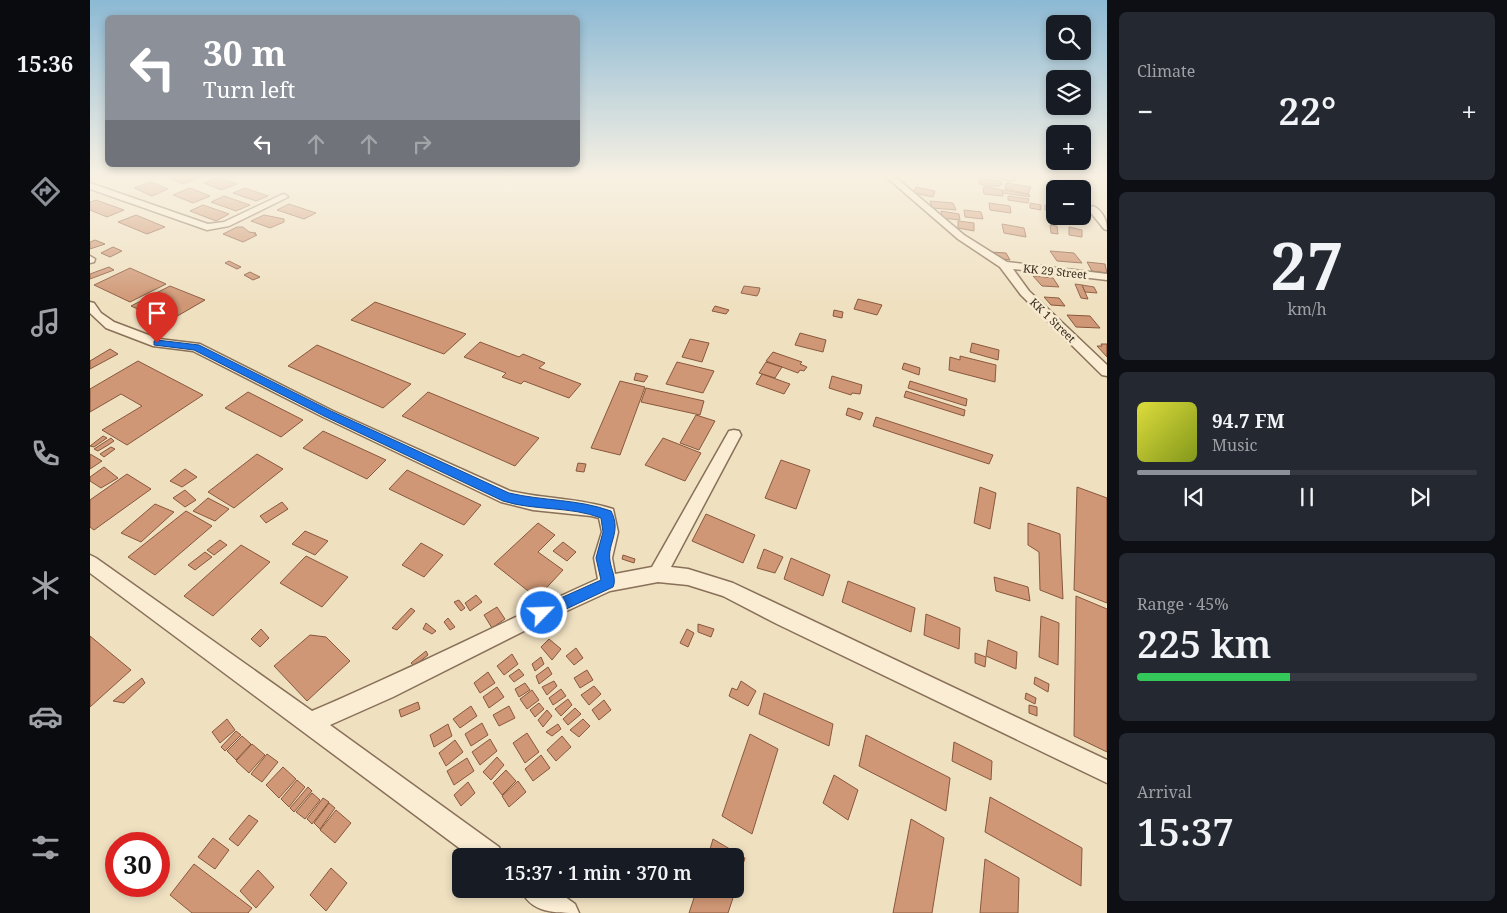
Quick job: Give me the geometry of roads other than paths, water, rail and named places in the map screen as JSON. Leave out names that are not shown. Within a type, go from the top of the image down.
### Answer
[{"type":"street","points":[[180,218],[207,227],[226,224],[240,218]]},
{"type":"street","points":[[937,218],[960,237],[1004,265]]},
{"type":"street","name":"KK 29 Street","points":[[1004,265],[1107,276]]},
{"type":"street","name":"KK 1 Street","points":[[1004,265],[1025,293],[1107,372]]},
{"type":"street","points":[[90,305],[97,315],[110,325],[157,343],[196,348],[328,414],[507,497],[533,503],[591,509],[607,514],[610,532],[603,558],[608,583]]},
{"type":"street","points":[[658,574],[734,435]]},
{"type":"street","points":[[90,563],[479,848]]},
{"type":"street","points":[[310,723],[386,690],[525,621],[608,583],[658,574],[688,577],[727,589],[1107,772]]},
{"type":"street","points":[[546,898],[566,913]]}]
